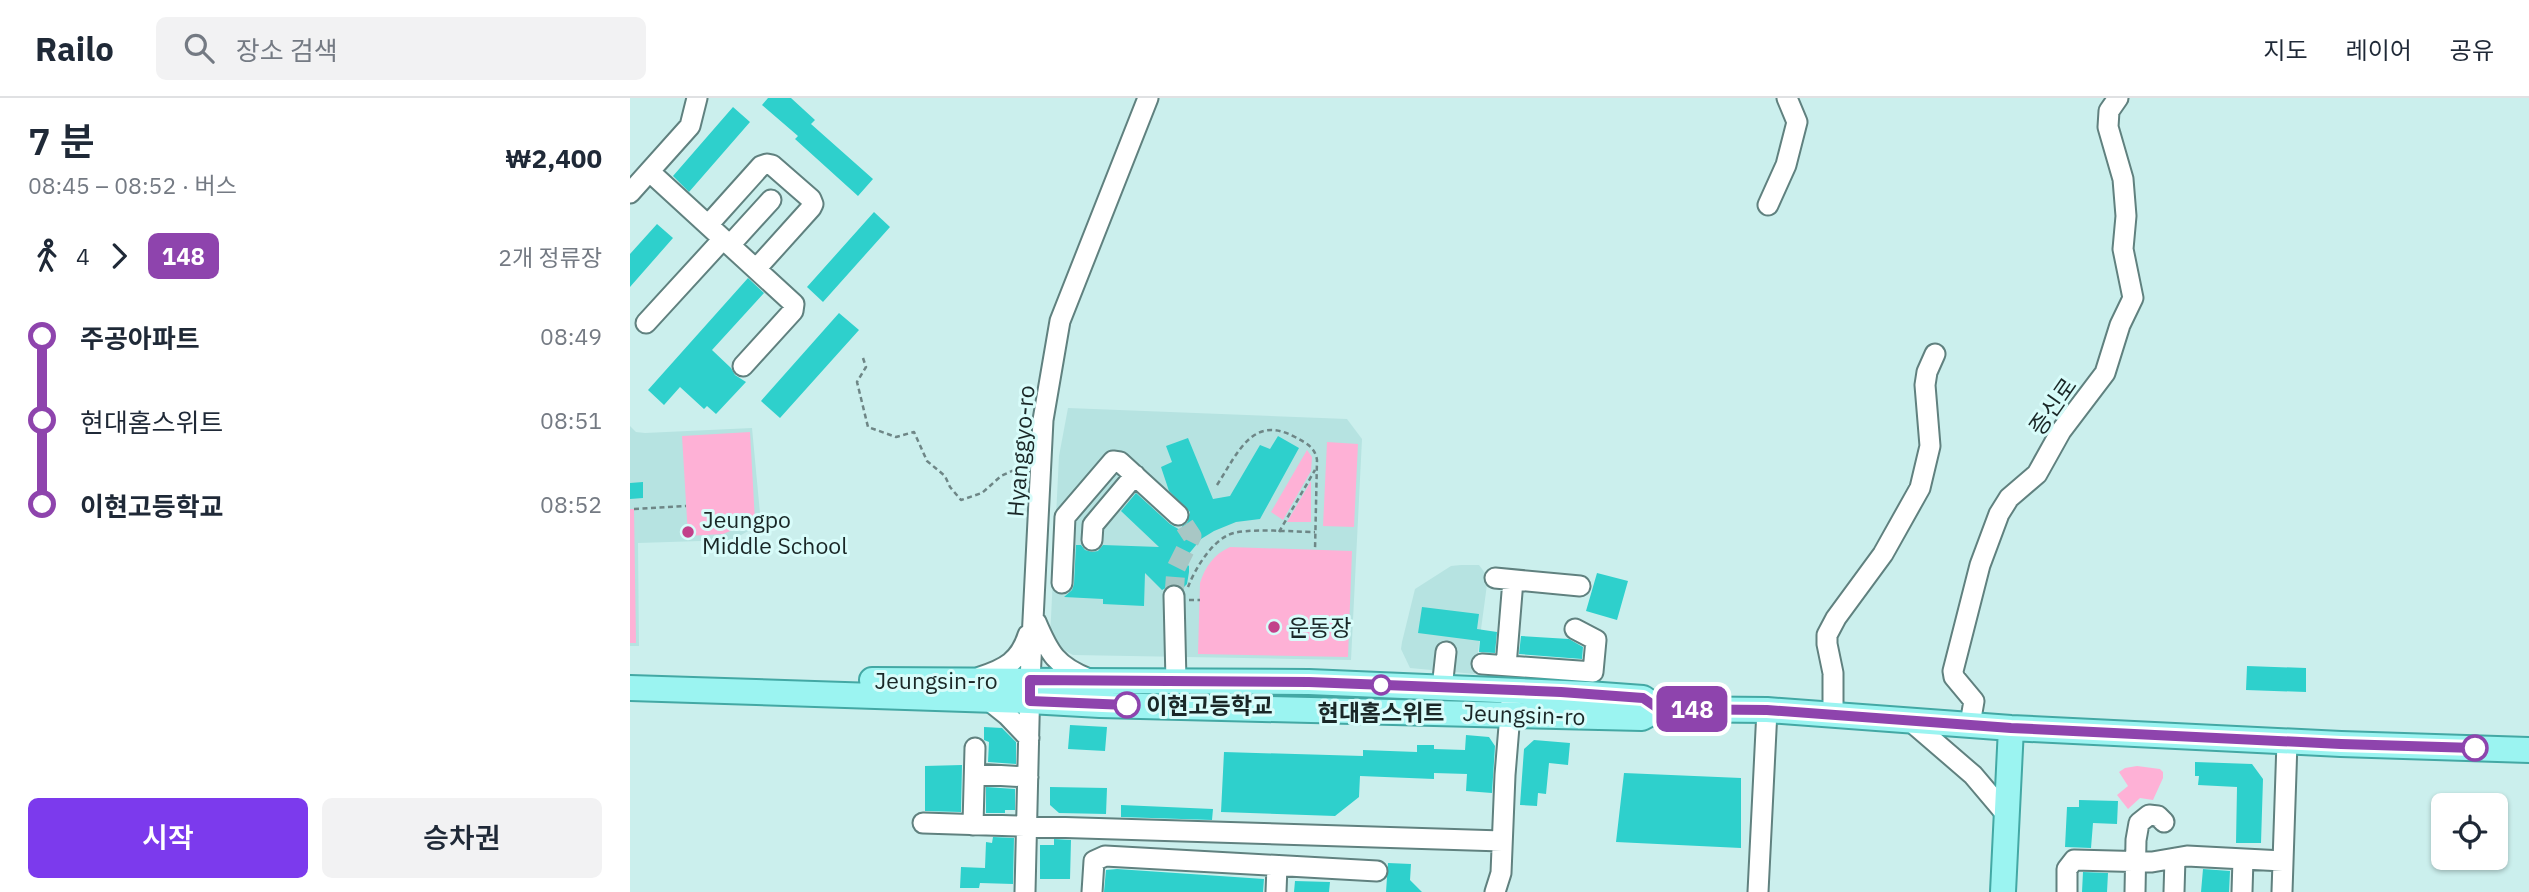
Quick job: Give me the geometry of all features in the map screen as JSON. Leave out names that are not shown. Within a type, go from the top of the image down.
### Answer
[{"type":"main road","name":"Jeungsin-ro","points":[[630,673],[970,680],[1100,705],[1523,691],[1590,683],[1643,698],[1659,709]]},
{"type":"main road","name":"Jeungsin-ro","points":[[630,688],[988,699],[1093,681],[1309,682],[1523,691],[1642,718],[1659,709],[1767,710],[2011,728],[2287,742],[2529,750]]},
{"type":"main road","points":[[2003,892],[2011,728]]},
{"type":"street","points":[[630,193],[690,125],[697,98]]},
{"type":"street","name":"Hyanggyo-ro","points":[[1025,892],[1030,690],[1043,420],[1060,321],[1148,98]]},
{"type":"street","points":[[1768,205],[1786,165],[1797,122],[1787,98]]},
{"type":"street","name":"증신로","points":[[1969,724],[1974,701],[1954,677],[1953,671],[1984,553],[2003,507],[2036,474],[2061,431],[2105,373],[2120,325],[2133,298],[2123,256],[2126,215],[2123,178],[2108,127],[2109,111],[2118,98]]},
{"type":"street","points":[[646,323],[720,236],[766,164],[772,164],[811,199],[813,204],[756,269]]},
{"type":"street","points":[[649,172],[792,302],[794,308],[743,366]]},
{"type":"street","points":[[720,236],[771,200]]},
{"type":"street","points":[[1833,714],[1833,673],[1827,635],[1836,618],[1883,554],[1920,488],[1930,446],[1925,385],[1935,354]]},
{"type":"street","points":[[1062,583],[1065,517],[1113,461],[1120,462],[1178,515]]},
{"type":"street","points":[[1092,540],[1093,525],[1135,475]]},
{"type":"street","points":[[1039,516],[1065,517]]},
{"type":"street","points":[[1495,892],[1501,873],[1502,841],[1523,691],[1506,666],[1504,579],[1580,586]]},
{"type":"street","points":[[1176,681],[1180,598]]},
{"type":"street","points":[[970,680],[1002,670],[1014,662],[1025,645],[1034,617]]},
{"type":"street","points":[[1034,617],[1054,658],[1073,673],[1093,681]]},
{"type":"street","points":[[1575,629],[1596,640],[1590,683]]},
{"type":"street","points":[[1442,688],[1446,652]]},
{"type":"street","points":[[1482,664],[1506,666]]},
{"type":"street","points":[[988,699],[1029,738]]},
{"type":"street","points":[[1758,892],[1767,710]]},
{"type":"street","points":[[1908,719],[1972,775],[2007,814]]},
{"type":"street","points":[[2282,892],[2287,742]]},
{"type":"street","points":[[973,824],[975,748]]},
{"type":"street","points":[[975,774],[1028,777]]},
{"type":"street","points":[[2135,892],[2137,827],[2145,816],[2153,815],[2164,822]]},
{"type":"street","points":[[923,823],[1502,841]]},
{"type":"street","points":[[1092,892],[1094,861],[1105,856],[1377,872]]},
{"type":"street","points":[[2067,892],[2067,869],[2074,860],[2152,862],[2175,858],[2283,861]]},
{"type":"street","points":[[2174,892],[2175,858]]},
{"type":"street","points":[[2242,892],[2243,859]]},
{"type":"street","points":[[1276,892],[1277,866]]},
{"type":"path","points":[[863,358],[866,367],[858,382],[868,427],[896,437],[914,432],[927,461],[945,476],[961,500],[982,493],[1001,476],[1021,466],[1034,465],[1040,481]]},
{"type":"path","points":[[1217,485],[1252,436],[1269,429],[1281,429],[1309,444],[1316,454],[1317,467],[1315,550]]},
{"type":"path","points":[[1279,532],[1317,467]]},
{"type":"path","points":[[634,509],[686,506]]},
{"type":"path","points":[[1180,598],[1207,555],[1226,536],[1243,532],[1315,532]]},
{"type":"shaded area","name":"이현고등학교","points":[[1068,408],[1347,419],[1362,439],[1351,660],[1073,655],[1060,648],[1050,638],[1059,456]]},
{"type":"shaded area","name":"Jeungpo Middle School","points":[[630,426],[636,432],[645,433],[752,428],[761,524],[732,540],[638,543],[639,646],[630,646]]},
{"type":"shaded area","points":[[750,432],[755,521],[723,534],[688,536],[682,436]]},
{"type":"shaded area","points":[[1327,442],[1358,444],[1354,527],[1323,526]]},
{"type":"shaded area","points":[[1307,450],[1312,457],[1311,471],[1283,520],[1271,512]]},
{"type":"shaded area","points":[[1311,481],[1311,522],[1287,522]]},
{"type":"shaded area","points":[[630,509],[634,509],[636,643],[630,643]]},
{"type":"shaded area","name":"운동장","points":[[1230,547],[1352,551],[1348,657],[1198,654],[1200,583],[1211,562],[1219,553]]},
{"type":"shaded area","points":[[1479,565],[1488,577],[1475,674],[1410,668],[1401,649],[1415,589],[1451,566]]},
{"type":"shaded area","points":[[2137,766],[2160,769],[2163,778],[2153,800],[2140,798],[2128,809],[2117,795],[2128,786],[2119,772]]},
{"type":"building","points":[[768,98],[791,98],[815,120],[811,124],[873,179],[858,196],[795,139],[798,136],[762,105]]},
{"type":"building","points":[[733,107],[750,122],[689,192],[673,176]]},
{"type":"building","points":[[874,212],[890,227],[823,302],[807,287]]},
{"type":"building","points":[[657,224],[673,238],[630,287],[630,254]]},
{"type":"building","points":[[748,278],[764,293],[712,350],[735,375],[746,382],[716,414],[707,406],[704,409],[680,387],[664,405],[648,390]]},
{"type":"building","points":[[839,313],[859,330],[780,418],[761,401]]},
{"type":"building","points":[[1278,436],[1299,448],[1260,519],[1236,522],[1201,539],[1183,561],[1189,566],[1189,572],[1187,584],[1183,588],[1173,584],[1162,590],[1145,573],[1144,606],[1103,604],[1103,599],[1064,597],[1074,584],[1076,545],[1092,552],[1098,551],[1103,545],[1159,547],[1121,511],[1136,493],[1170,524],[1185,533],[1182,526],[1187,523],[1190,512],[1169,491],[1161,467],[1172,462],[1166,446],[1188,438],[1213,499],[1230,496],[1260,445],[1270,449]]},
{"type":"building","points":[[643,482],[643,498],[630,499],[630,483]]},
{"type":"building","points":[[1597,573],[1628,581],[1617,620],[1586,611]]},
{"type":"building","points":[[1422,607],[1479,614],[1477,629],[1497,632],[1495,653],[1479,652],[1480,641],[1418,633]]},
{"type":"building","points":[[1521,636],[1569,639],[1583,647],[1582,659],[1519,654]]},
{"type":"building","points":[[2247,666],[2306,668],[2306,692],[2246,690]]},
{"type":"building","points":[[1070,725],[1107,727],[1105,751],[1068,749]]},
{"type":"building","points":[[984,727],[1002,728],[1016,742],[1016,764],[988,762],[989,742],[984,740]]},
{"type":"building","points":[[1466,735],[1489,737],[1495,746],[1492,793],[1466,791],[1467,774],[1434,773],[1434,779],[1360,776],[1359,797],[1335,816],[1221,812],[1224,752],[1363,756],[1363,750],[1417,752],[1417,745],[1434,745],[1434,749],[1465,750]]},
{"type":"building","points":[[1534,740],[1570,743],[1568,765],[1549,763],[1546,794],[1538,793],[1537,806],[1520,805],[1524,749]]},
{"type":"building","points":[[2195,762],[2252,764],[2263,779],[2261,843],[2236,843],[2237,787],[2198,785],[2199,776],[2195,776]]},
{"type":"building","points":[[962,765],[961,812],[925,811],[925,766]]},
{"type":"building","points":[[1624,773],[1741,778],[1741,848],[1616,842]]},
{"type":"building","points":[[986,787],[1015,789],[1015,810],[986,813]]},
{"type":"building","points":[[1050,787],[1107,788],[1106,814],[1059,813],[1050,805]]},
{"type":"building","points":[[2079,800],[2118,801],[2117,824],[2093,823],[2091,848],[2065,847],[2067,807],[2079,807]]},
{"type":"building","points":[[1121,805],[1213,809],[1212,820],[1121,817]]},
{"type":"building","points":[[993,837],[1014,838],[1013,884],[980,883],[979,888],[960,888],[961,867],[985,868],[986,842],[992,843]]},
{"type":"building","points":[[1054,839],[1071,840],[1070,879],[1040,879],[1040,845],[1054,845]]},
{"type":"building","points":[[1388,863],[1411,864],[1410,880],[1422,892],[1386,892]]},
{"type":"building","points":[[2203,869],[2230,871],[2229,892],[2201,892]]},
{"type":"building","points":[[1106,870],[1264,879],[1263,892],[1104,892]]},
{"type":"building","points":[[2083,872],[2108,873],[2107,892],[2082,892]]},
{"type":"building","points":[[1295,881],[1330,882],[1329,892],[1294,892]]},
{"type":"tunnel","points":[[1174,596],[1176,568],[1192,536],[1178,515]]},
{"type":"bus line","name":"148","points":[[1127,705],[1030,701],[1030,680],[1309,682],[1561,692],[1643,698],[1659,709],[1767,710],[2011,728],[2475,748]]},
{"type":"place","name":"Jeungpo Middle School","points":[[688,532]]},
{"type":"place","name":"운동장","points":[[1274,627]]},
{"type":"place","name":"현대홈스위트","points":[[1381,685]]},
{"type":"place","name":"이현고등학교","points":[[1127,705]]}]
